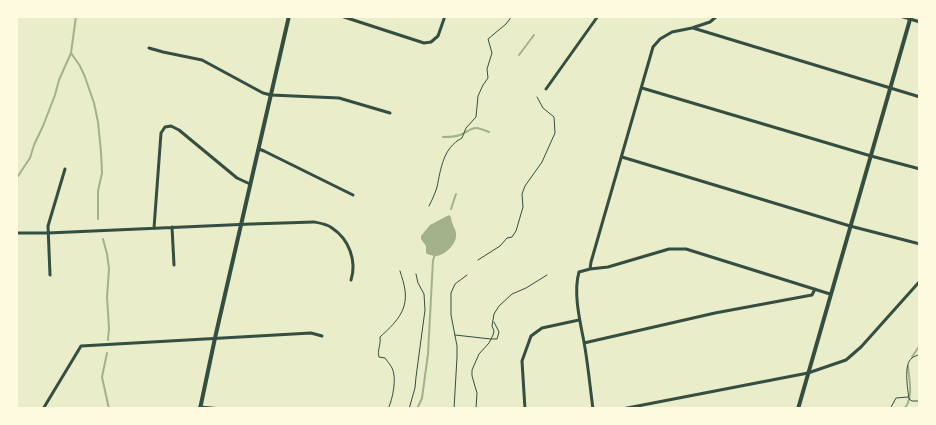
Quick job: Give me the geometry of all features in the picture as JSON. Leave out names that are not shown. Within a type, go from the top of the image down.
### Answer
[{"type":"street","points":[[222,409],[200,408],[289,16]]},
{"type":"street","points":[[341,16],[424,43],[431,42],[438,36],[445,16]]},
{"type":"street","points":[[546,90],[598,16]]},
{"type":"street","points":[[590,269],[653,47],[660,39],[672,32],[710,22],[718,16]]},
{"type":"street","points":[[900,16],[920,22]]},
{"type":"street","points":[[798,409],[911,18]]},
{"type":"street","points":[[692,28],[920,98]]},
{"type":"street","points":[[149,48],[202,60],[263,93],[339,98],[390,113]]},
{"type":"street","points":[[642,88],[920,169]]},
{"type":"street","points":[[154,228],[160,133],[165,126],[179,130],[236,178],[250,184]]},
{"type":"street","points":[[259,149],[353,195]]},
{"type":"street","points":[[622,157],[850,226],[920,244]]},
{"type":"street","points":[[50,275],[48,226],[65,169]]},
{"type":"street","points":[[16,233],[303,222],[323,224],[340,234],[349,249],[353,260],[351,280]]},
{"type":"street","points":[[172,227],[174,265]]},
{"type":"street","points":[[593,409],[579,320],[576,282],[579,272],[608,267],[669,249],[686,249],[830,294]]},
{"type":"street","points":[[622,409],[808,373],[846,360],[861,347],[920,281]]},
{"type":"street","points":[[584,343],[715,313],[812,296],[815,289]]},
{"type":"street","points":[[525,409],[522,361],[531,336],[542,328],[579,320]]},
{"type":"street","points":[[43,409],[81,346],[311,333],[322,336]]},
{"type":"path","points":[[429,206],[437,189],[439,172],[445,157],[450,148],[462,138],[466,128],[476,117],[478,96],[488,78],[487,69],[492,52],[488,39],[506,24],[512,16]]},
{"type":"path","points":[[478,260],[500,246],[507,238],[512,237],[516,231],[523,207],[522,194],[525,186],[542,162],[555,133],[554,116],[543,108],[537,97]]},
{"type":"path","points":[[388,409],[394,388],[394,374],[392,367],[384,358],[379,357],[378,353],[380,337],[396,323],[406,302],[400,271]]},
{"type":"path","points":[[409,409],[416,388],[425,310],[424,294],[416,274]]},
{"type":"path","points":[[454,409],[457,357],[451,315],[451,293],[455,284],[467,274]]},
{"type":"path","points":[[476,409],[477,393],[472,370],[479,354],[491,339],[494,331],[492,326],[494,314],[499,306],[512,294],[547,275]]},
{"type":"path","points":[[454,335],[497,339],[499,332],[493,319]]},
{"type":"path","points":[[920,354],[912,358],[908,363],[907,373],[909,399],[920,401]]},
{"type":"path","points":[[890,409],[896,398],[909,397]]},
{"type":"shaded area","points":[[449,215],[456,234],[454,243],[441,255],[434,256],[426,253],[426,246],[421,236],[430,225]]},
{"type":"waterway","points":[[16,179],[30,158],[71,53],[76,16]]},
{"type":"waterway","points":[[519,55],[534,35]]},
{"type":"waterway","points":[[71,53],[85,77],[98,122],[102,173],[98,191],[98,219]]},
{"type":"waterway","points":[[443,137],[458,136],[474,128],[489,132]]},
{"type":"waterway","points":[[451,209],[456,194]]},
{"type":"waterway","points":[[103,239],[109,269],[107,297],[108,340]]},
{"type":"waterway","points":[[417,409],[422,398],[428,354],[433,260],[435,255]]},
{"type":"waterway","points":[[912,357],[920,345]]},
{"type":"waterway","points":[[107,353],[102,377],[109,409]]},
{"type":"waterway","points":[[904,409],[910,394],[908,366]]}]
